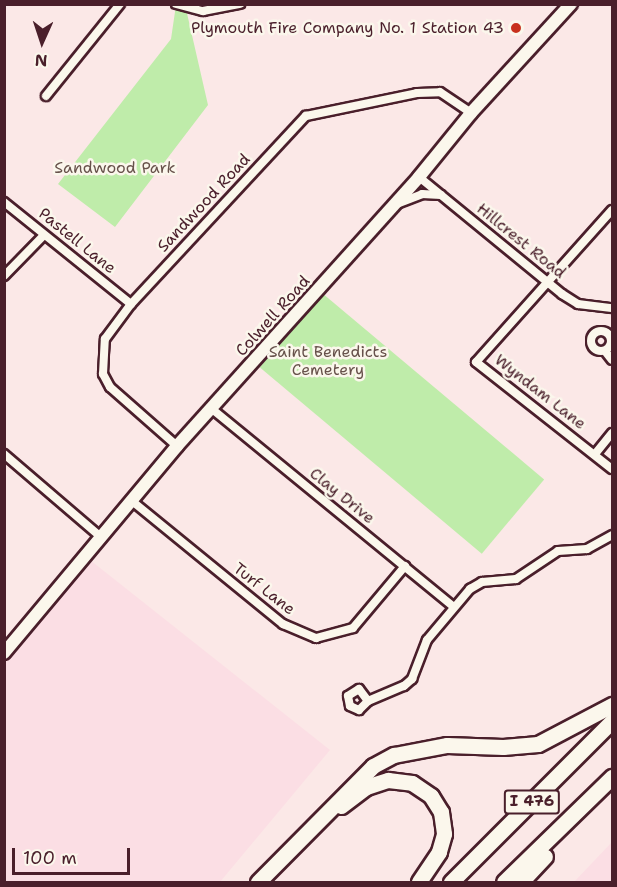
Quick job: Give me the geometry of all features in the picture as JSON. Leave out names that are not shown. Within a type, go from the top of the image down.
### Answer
[{"type":"highway","points":[[258,882],[373,766],[394,755],[437,746],[538,744],[612,705]]},
{"type":"highway","name":"I 476","points":[[451,882],[612,721]]},
{"type":"highway","name":"I 476","points":[[504,882],[612,777]]},
{"type":"highway","points":[[269,882],[342,806],[366,787],[388,780],[412,783],[431,796],[441,813],[444,834],[439,852],[419,882]]},
{"type":"highway","points":[[521,882],[612,785]]},
{"type":"street","points":[[46,96],[120,4]]},
{"type":"street","points":[[176,4],[203,11],[240,4]]},
{"type":"street","name":"Colwell Road","points":[[4,653],[177,446],[394,205],[471,113],[571,4]]},
{"type":"street","name":"Sandwood Road","points":[[177,446],[110,387],[103,374],[105,339],[131,304],[306,116],[417,93],[440,92],[471,113]]},
{"type":"street","name":"Hillcrest Road","points":[[418,177],[547,282],[578,304],[612,308]]},
{"type":"street","points":[[394,205],[406,203],[422,194],[441,195]]},
{"type":"street","name":"Pastell Lane","points":[[4,202],[131,304]]},
{"type":"street","points":[[547,282],[612,210]]},
{"type":"street","points":[[4,276],[44,235]]},
{"type":"street","name":"Wyndam Lane","points":[[547,282],[476,362],[612,469]]},
{"type":"street","points":[[605,351],[612,360]]},
{"type":"street","name":"Clay Drive","points":[[212,409],[453,606]]},
{"type":"street","points":[[595,454],[612,433]]},
{"type":"street","points":[[4,454],[101,537]]},
{"type":"street","name":"Turf Lane","points":[[132,501],[283,624],[316,638],[353,628],[405,566]]},
{"type":"street","points":[[368,701],[390,694],[412,679],[427,640],[453,606],[482,582],[516,579],[558,551],[587,549],[612,535]]},
{"type":"shaded area","points":[[85,556],[330,750],[220,882],[5,882],[5,653]]},
{"type":"shaded area","points":[[612,842],[612,882],[574,882]]},
{"type":"green space","name":"Sandwood Park","points":[[176,5],[186,9],[208,105],[115,227],[58,184],[171,39]]},
{"type":"green space","name":"Saint Benedicts Cemetery","points":[[322,293],[544,479],[482,554],[260,367]]},
{"type":"place","name":"Plymouth Fire Company No. 1 Station 43","points":[[516,28]]}]
